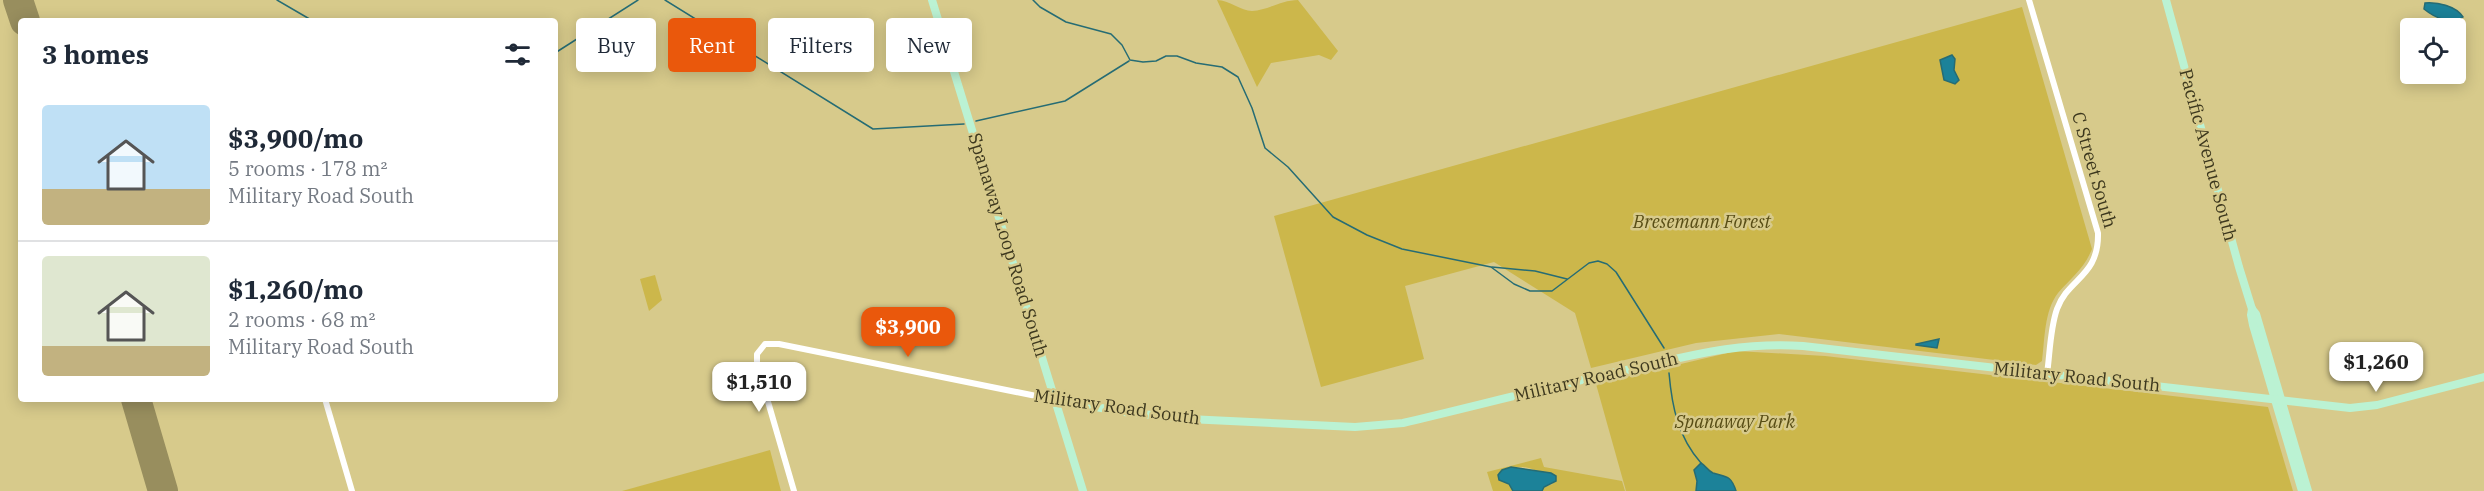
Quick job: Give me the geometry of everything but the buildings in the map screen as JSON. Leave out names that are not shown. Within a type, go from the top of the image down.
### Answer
[{"type":"main road","name":"Spanaway Loop Road South","points":[[932,0],[1083,491]]},
{"type":"main road","name":"Pacific Avenue South","points":[[2166,0],[2252,309],[2256,314],[2302,491]]},
{"type":"main road","name":"Military Road South","points":[[1056,400],[1124,412],[1188,419],[1355,427],[1380,426],[1403,423],[1560,384],[1720,349],[1767,344],[2350,408],[2378,405],[2484,377]]},
{"type":"main road","name":"Pacific Avenue South","points":[[2278,401],[2308,491]]},
{"type":"street","name":"C Street South","points":[[2029,0],[2098,233],[2097,248],[2091,266],[2057,309],[2047,374]]},
{"type":"street","name":"Military Road South","points":[[794,491],[757,364],[757,354],[764,345],[770,342],[1056,400]]},
{"type":"street","points":[[326,402],[352,491]]},
{"type":"green space","points":[[1217,0],[1252,11],[1298,0],[1338,51],[1331,60],[1319,55],[1271,63],[1257,87]]},
{"type":"green space","name":"Bresemann Forest","points":[[2022,7],[2092,249],[2081,268],[2053,300],[2046,326],[2042,361],[2036,365],[1779,334],[1696,343],[1591,368],[1575,313],[1494,262],[1405,286],[1424,359],[1321,387],[1274,216]]},
{"type":"green space","points":[[655,275],[662,300],[649,311],[640,279]]},
{"type":"green space","name":"Spanaway Park","points":[[1736,351],[1825,356],[2268,407],[2293,491],[1626,491],[1596,384]]},
{"type":"green space","points":[[770,450],[781,491],[622,491]]},
{"type":"green space","points":[[1541,458],[1544,467],[1622,481],[1625,491],[1542,491],[1544,487],[1553,484],[1530,468],[1518,467],[1502,470],[1499,480],[1509,484],[1513,491],[1493,491],[1487,472]]},
{"type":"water","points":[[2425,3],[2435,3],[2456,10],[2463,17],[2438,18],[2424,9]]},
{"type":"water","points":[[1952,55],[1955,59],[1954,70],[1959,80],[1955,84],[1944,80],[1940,60]]},
{"type":"water","points":[[1939,339],[1937,348],[1916,345],[1916,344]]},
{"type":"water","points":[[1701,463],[1711,472],[1730,479],[1736,491],[1696,491],[1697,481],[1694,470]]},
{"type":"water","points":[[1511,467],[1551,473],[1556,476],[1556,481],[1544,487],[1542,491],[1513,491],[1509,484],[1499,480],[1498,475],[1502,470]]},
{"type":"waterway","points":[[277,0],[308,18]]},
{"type":"waterway","points":[[558,51],[638,0]]},
{"type":"waterway","points":[[665,0],[873,129],[964,124]]},
{"type":"waterway","points":[[1033,0],[1040,7],[1066,22],[1111,34],[1122,45],[1130,60],[1156,61],[1166,56],[1177,56],[1196,63],[1222,67],[1238,77],[1252,108],[1265,148],[1288,167],[1333,217],[1367,235],[1402,249],[1491,267],[1514,284],[1530,291],[1552,291],[1589,263],[1598,261],[1607,264],[1616,272],[1664,348]]},
{"type":"waterway","points":[[976,121],[1065,101],[1129,61]]},
{"type":"waterway","points":[[1492,267],[1535,271],[1567,279]]},
{"type":"waterway","points":[[1669,373],[1678,421],[1687,443],[1701,463]]},
{"type":"runway","points":[[18,0],[24,18]]},
{"type":"runway","points":[[137,402],[163,491]]}]
